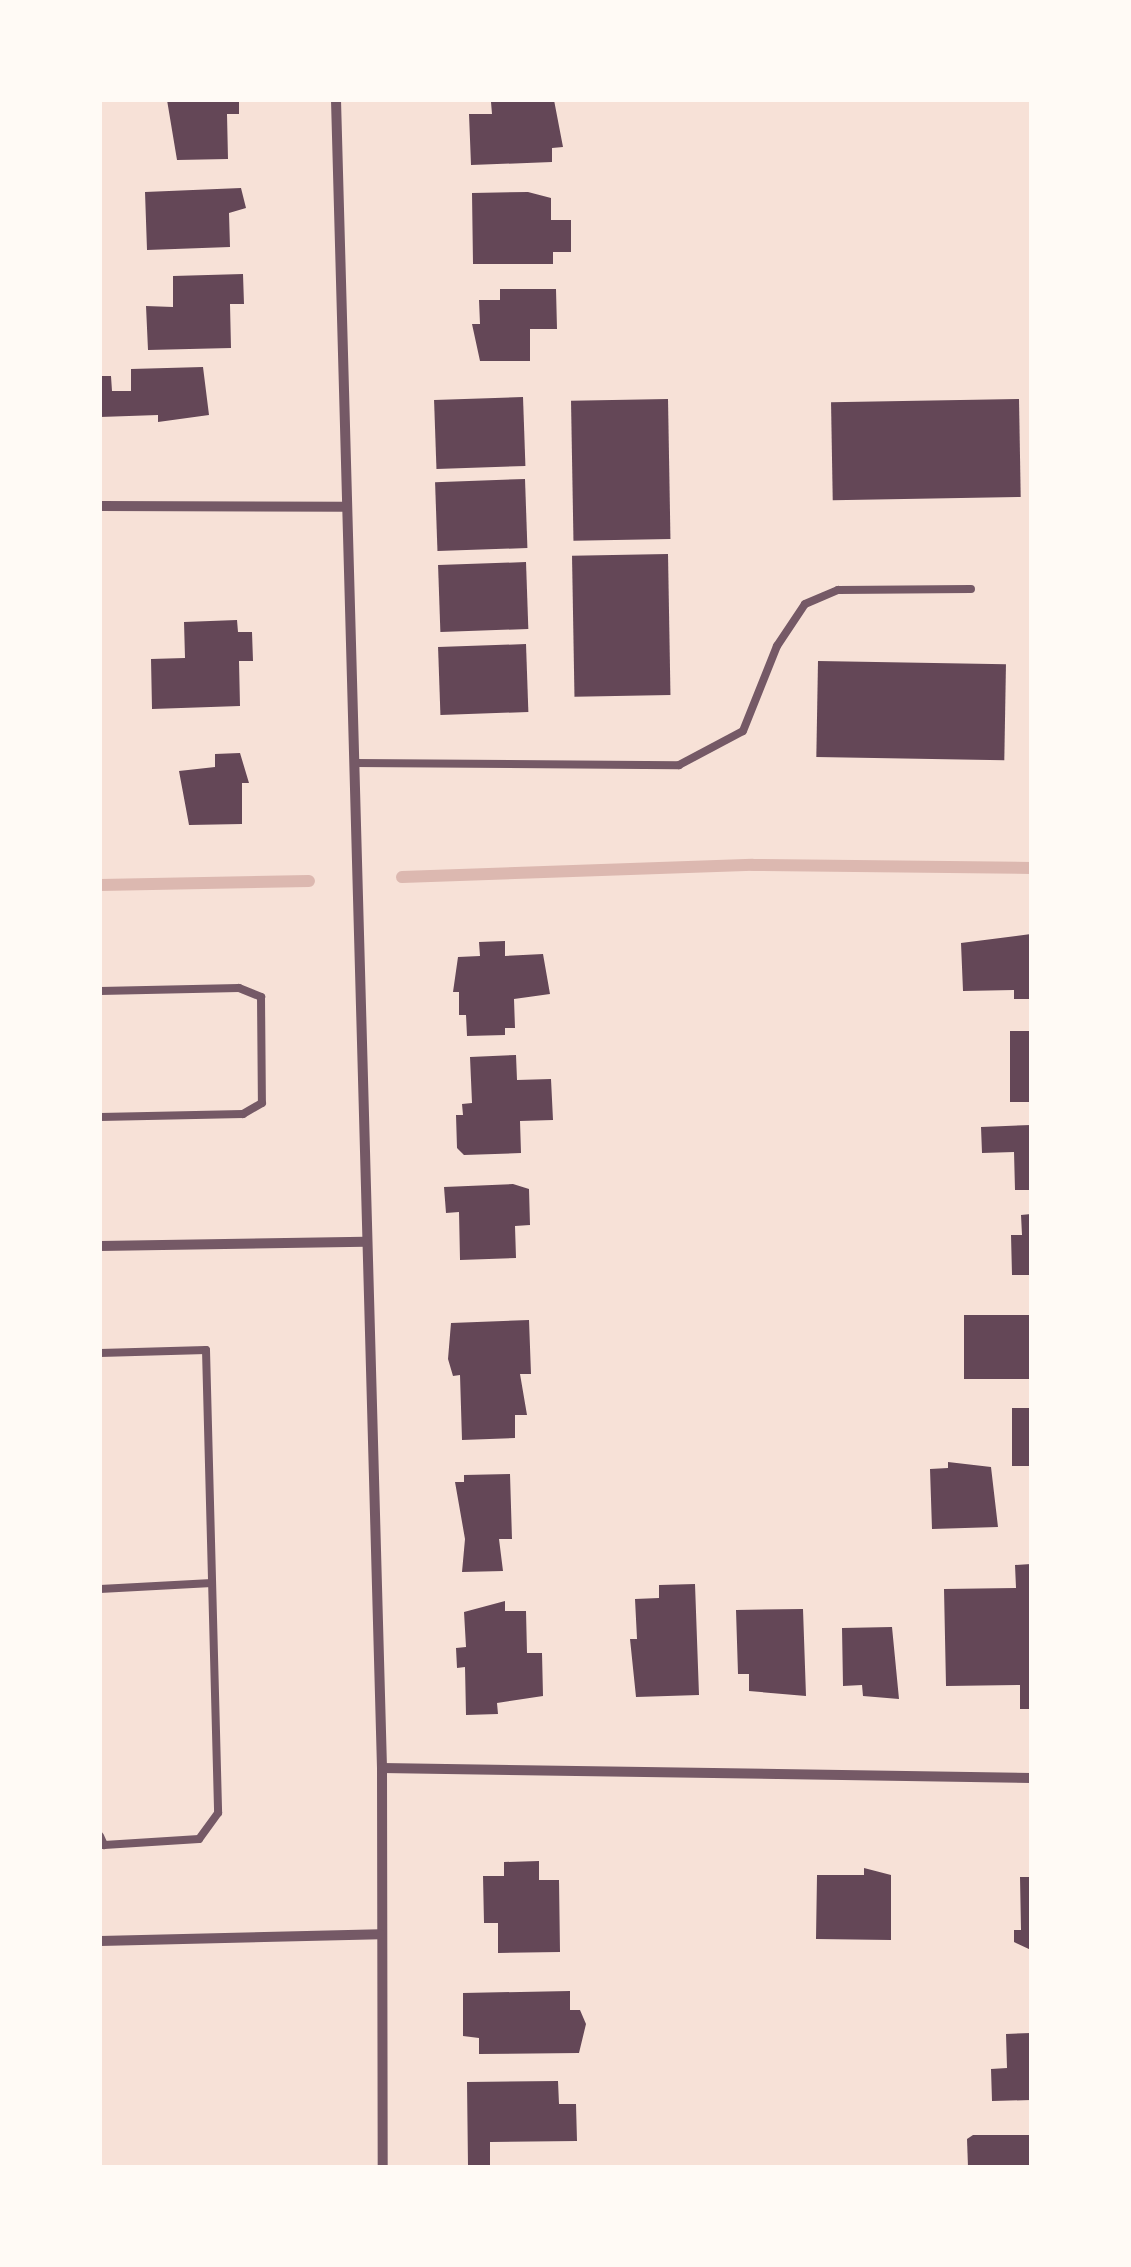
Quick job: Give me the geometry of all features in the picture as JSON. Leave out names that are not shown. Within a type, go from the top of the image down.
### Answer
[{"type":"street","points":[[336,100],[382,1768],[383,2167]]},
{"type":"street","points":[[100,506],[346,507]]},
{"type":"street","points":[[100,1246],[365,1242]]},
{"type":"street","points":[[382,1768],[1031,1778]]},
{"type":"street","points":[[100,1940],[380,1934]]},
{"type":"lane","points":[[354,764],[680,764],[743,730],[777,646],[805,604],[838,590],[971,590]]},
{"type":"lane","points":[[100,990],[239,988],[261,998],[262,1102],[243,1114],[100,1117]]},
{"type":"lane","points":[[100,1353],[206,1350],[218,1813],[199,1839],[104,1845],[100,1836]]},
{"type":"lane","points":[[100,1589],[212,1583]]},
{"type":"building","points":[[167,100],[239,100],[239,114],[227,114],[228,159],[177,160]]},
{"type":"building","points":[[554,100],[563,147],[552,148],[552,162],[471,165],[469,114],[492,114],[491,102]]},
{"type":"building","points":[[241,188],[246,208],[229,213],[230,247],[147,250],[145,192]]},
{"type":"building","points":[[528,192],[551,198],[551,220],[571,220],[571,252],[553,252],[553,264],[473,264],[472,193]]},
{"type":"building","points":[[243,274],[244,304],[230,304],[231,348],[148,350],[146,306],[173,307],[173,276]]},
{"type":"building","points":[[500,289],[556,289],[557,329],[530,329],[530,361],[480,361],[472,324],[480,324],[479,300],[500,300]]},
{"type":"building","points":[[203,367],[209,415],[158,422],[158,415],[100,417],[100,376],[111,376],[112,391],[131,391],[131,369]]},
{"type":"building","points":[[523,397],[525,466],[436,469],[434,400]]},
{"type":"building","points":[[668,399],[670,539],[573,541],[571,401]]},
{"type":"building","points":[[1019,399],[1021,497],[833,500],[831,402]]},
{"type":"building","points":[[525,479],[527,548],[437,551],[435,482]]},
{"type":"building","points":[[668,554],[670,695],[574,697],[572,556]]},
{"type":"building","points":[[526,562],[528,629],[440,632],[438,565]]},
{"type":"building","points":[[237,620],[238,632],[252,632],[253,661],[239,661],[240,706],[152,709],[151,659],[185,658],[184,622]]},
{"type":"building","points":[[526,644],[528,712],[440,715],[438,647]]},
{"type":"building","points":[[818,661],[1006,664],[1004,760],[816,757]]},
{"type":"building","points":[[240,753],[249,783],[242,783],[242,824],[189,825],[179,771],[215,767],[215,754]]},
{"type":"building","points":[[1031,934],[1031,999],[1014,999],[1014,990],[963,991],[961,943]]},
{"type":"building","points":[[505,941],[505,956],[543,954],[550,994],[514,999],[515,1028],[505,1028],[505,1035],[467,1036],[466,1015],[459,1015],[459,992],[453,992],[458,957],[480,956],[479,942]]},
{"type":"building","points":[[1010,1031],[1031,1031],[1031,1102],[1010,1102]]},
{"type":"building","points":[[516,1055],[517,1080],[551,1079],[553,1120],[520,1121],[521,1153],[464,1155],[457,1148],[456,1115],[463,1115],[462,1104],[472,1103],[470,1057]]},
{"type":"building","points":[[1031,1125],[1031,1190],[1015,1190],[1014,1152],[982,1153],[981,1127]]},
{"type":"building","points":[[513,1184],[529,1189],[530,1225],[515,1226],[516,1258],[460,1260],[459,1212],[446,1213],[444,1187]]},
{"type":"building","points":[[1031,1214],[1031,1275],[1012,1275],[1011,1235],[1022,1235],[1021,1215]]},
{"type":"building","points":[[964,1315],[1031,1315],[1031,1379],[964,1379]]},
{"type":"building","points":[[529,1320],[531,1374],[520,1374],[527,1415],[515,1415],[515,1438],[462,1440],[460,1375],[453,1376],[448,1359],[451,1323]]},
{"type":"building","points":[[1012,1408],[1031,1408],[1031,1466],[1012,1466]]},
{"type":"building","points":[[948,1462],[991,1467],[998,1527],[932,1529],[930,1469],[948,1468]]},
{"type":"building","points":[[510,1474],[512,1539],[499,1539],[503,1571],[462,1572],[465,1539],[455,1482],[464,1482],[464,1475]]},
{"type":"building","points":[[1031,1564],[1031,1709],[1020,1709],[1020,1685],[946,1686],[944,1589],[1016,1588],[1015,1565]]},
{"type":"building","points":[[695,1584],[699,1695],[636,1697],[630,1639],[637,1639],[635,1599],[659,1598],[659,1585]]},
{"type":"building","points":[[505,1601],[505,1611],[526,1611],[527,1653],[542,1653],[543,1696],[497,1703],[498,1714],[466,1715],[465,1667],[457,1668],[456,1648],[466,1647],[464,1612]]},
{"type":"building","points":[[803,1609],[806,1696],[749,1691],[749,1674],[738,1674],[736,1610]]},
{"type":"building","points":[[892,1627],[899,1699],[863,1696],[862,1685],[843,1686],[842,1628]]},
{"type":"building","points":[[539,1861],[539,1880],[559,1880],[560,1952],[498,1953],[498,1923],[484,1923],[483,1876],[504,1876],[504,1862]]},
{"type":"building","points":[[864,1868],[891,1875],[891,1940],[816,1939],[817,1875],[864,1875]]},
{"type":"building","points":[[1020,1877],[1031,1877],[1031,1950],[1014,1942],[1014,1930],[1021,1930]]},
{"type":"building","points":[[570,1991],[570,2010],[580,2010],[586,2024],[579,2053],[479,2054],[479,2038],[463,2036],[463,1993]]},
{"type":"building","points":[[1031,2033],[1031,2100],[992,2101],[991,2069],[1007,2068],[1006,2034]]},
{"type":"building","points":[[558,2081],[559,2104],[576,2104],[577,2141],[490,2142],[490,2167],[468,2167],[467,2082]]},
{"type":"building","points":[[973,2135],[1031,2135],[1031,2167],[968,2167],[967,2139]]},
{"type":"waterway","points":[[402,877],[753,865],[1031,868]]},
{"type":"waterway","points":[[100,885],[309,881]]}]
